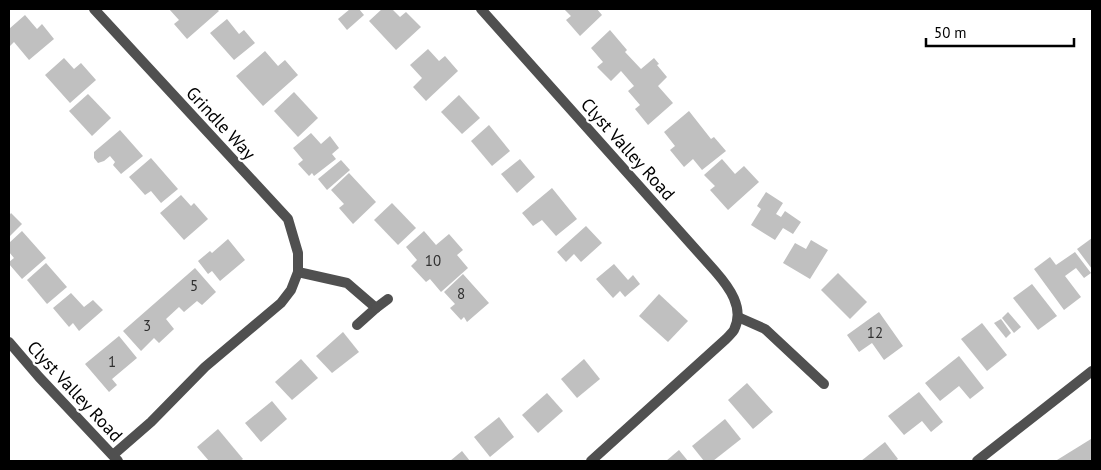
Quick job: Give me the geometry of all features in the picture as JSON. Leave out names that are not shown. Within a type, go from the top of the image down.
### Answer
[{"type":"street","name":"Grindle Way","points":[[94,9],[288,219],[298,252],[298,272],[291,290],[281,304],[205,367],[115,458]]},
{"type":"street","name":"Clyst Valley Road","points":[[481,9],[728,286],[736,303],[738,317]]},
{"type":"street","points":[[298,272],[348,282],[376,308]]},
{"type":"street","points":[[358,325],[388,299]]},
{"type":"street","points":[[591,461],[726,339],[734,330],[738,317],[765,329],[824,384]]},
{"type":"street","name":"Clyst Valley Road","points":[[9,342],[115,458]]},
{"type":"street","points":[[977,461],[1092,371]]},
{"type":"building","points":[[169,9],[217,9],[219,11],[187,39],[174,24],[179,20]]},
{"type":"building","points":[[350,9],[359,9],[364,15],[347,30],[338,19]]},
{"type":"building","points":[[382,9],[392,9],[400,17],[406,12],[421,27],[396,50],[369,21]]},
{"type":"building","points":[[564,9],[597,9],[602,15],[580,36],[566,20],[571,16]]},
{"type":"building","points":[[25,15],[37,29],[42,24],[54,39],[29,60],[14,42],[9,45],[9,29]]},
{"type":"building","points":[[227,19],[239,34],[244,30],[255,43],[234,60],[210,33]]},
{"type":"building","points":[[610,30],[627,50],[625,52],[641,69],[654,58],[667,77],[658,86],[673,103],[648,125],[635,109],[640,105],[628,91],[634,86],[621,71],[611,81],[597,67],[603,62],[591,48]]},
{"type":"building","points":[[428,49],[439,61],[445,56],[458,71],[426,101],[413,87],[422,78],[410,65]]},
{"type":"building","points":[[265,51],[278,66],[285,60],[298,75],[263,106],[236,76]]},
{"type":"building","points":[[64,58],[74,69],[81,63],[96,80],[70,103],[45,75]]},
{"type":"building","points":[[294,92],[318,118],[298,137],[274,111]]},
{"type":"building","points":[[88,94],[111,118],[92,136],[69,111]]},
{"type":"building","points":[[459,95],[480,118],[462,134],[441,112]]},
{"type":"building","points":[[689,111],[711,139],[714,137],[726,151],[702,170],[693,159],[684,167],[670,150],[675,146],[664,132]]},
{"type":"building","points":[[489,125],[510,151],[492,166],[471,141]]},
{"type":"building","points":[[120,130],[143,156],[121,174],[113,165],[115,162],[110,156],[98,163],[94,158],[94,152]]},
{"type":"building","points":[[311,133],[321,144],[330,136],[339,148],[332,154],[336,159],[314,176],[312,173],[309,176],[298,164],[303,160],[293,148]]},
{"type":"building","points":[[151,158],[178,189],[161,203],[151,191],[145,195],[129,177]]},
{"type":"building","points":[[520,159],[535,177],[517,193],[501,174]]},
{"type":"building","points":[[722,159],[735,174],[744,166],[759,182],[728,210],[710,190],[715,186],[704,175]]},
{"type":"building","points":[[341,160],[350,170],[327,190],[318,179]]},
{"type":"building","points":[[349,173],[376,202],[353,224],[339,208],[344,204],[331,190]]},
{"type":"building","points":[[552,188],[577,219],[556,236],[542,220],[533,226],[522,213]]},
{"type":"building","points":[[766,192],[783,203],[776,214],[781,217],[785,211],[801,222],[793,234],[783,228],[775,240],[751,225],[761,209],[757,206]]},
{"type":"building","points":[[181,195],[191,206],[194,203],[208,219],[184,240],[160,213]]},
{"type":"building","points":[[392,203],[416,228],[398,245],[374,220]]},
{"type":"building","points":[[11,213],[22,224],[10,236],[9,216]]},
{"type":"building","points":[[586,226],[602,243],[581,262],[574,254],[566,262],[557,252]]},
{"type":"building","points":[[22,231],[46,258],[22,279],[9,264],[14,258],[9,252],[9,243]]},
{"type":"building","points":[[424,231],[436,245],[449,234],[463,250],[457,255],[468,268],[441,292],[430,279],[426,282],[411,266],[417,260],[406,247]]},
{"type":"building","points":[[1092,238],[1092,269],[1077,249]]},
{"type":"building","points":[[228,239],[245,260],[220,281],[212,271],[208,274],[198,261],[210,251],[212,253]]},
{"type":"building","points":[[811,240],[828,250],[810,279],[783,263],[795,243],[806,249]]},
{"type":"building","points":[[1075,252],[1091,273],[1084,278],[1076,268],[1065,276],[1081,297],[1064,310],[1034,269],[1050,257],[1056,265]]},
{"type":"building","points":[[46,263],[67,287],[47,304],[27,280]]},
{"type":"building","points":[[614,264],[628,280],[633,275],[640,284],[625,297],[620,291],[613,298],[596,279]]},
{"type":"building","points":[[195,268],[216,292],[202,305],[197,301],[184,312],[179,307],[166,319],[174,329],[159,343],[154,338],[141,351],[123,331]]},
{"type":"building","points":[[838,273],[867,302],[850,319],[821,290]]},
{"type":"building","points":[[463,274],[489,303],[467,322],[464,317],[461,320],[450,308],[455,304],[444,292]]},
{"type":"building","points":[[1032,284],[1057,316],[1038,330],[1013,298]]},
{"type":"building","points":[[71,293],[84,307],[93,300],[103,310],[79,331],[73,323],[69,327],[53,308]]},
{"type":"building","points":[[659,294],[688,321],[668,342],[639,316]]},
{"type":"building","points":[[879,312],[903,346],[884,360],[872,343],[859,352],[847,335]]},
{"type":"building","points":[[1008,312],[1021,327],[1014,333],[1002,318]]},
{"type":"building","points":[[1001,319],[1011,333],[1006,338],[994,323]]},
{"type":"building","points":[[982,323],[1007,355],[987,371],[961,339]]},
{"type":"building","points":[[343,332],[359,352],[332,373],[316,356]]},
{"type":"building","points":[[119,336],[137,358],[112,379],[117,385],[109,392],[85,364]]},
{"type":"building","points":[[959,356],[984,388],[970,399],[959,386],[940,401],[925,383]]},
{"type":"building","points":[[301,359],[318,378],[292,400],[275,382]]},
{"type":"building","points":[[584,359],[600,379],[577,398],[561,379]]},
{"type":"building","points":[[747,383],[773,412],[753,429],[728,400]]},
{"type":"building","points":[[919,392],[943,422],[931,432],[922,421],[904,435],[888,416]]},
{"type":"building","points":[[547,393],[563,411],[538,433],[522,415]]},
{"type":"building","points":[[272,401],[287,419],[261,442],[245,423]]},
{"type":"building","points":[[499,417],[514,437],[490,457],[474,437]]},
{"type":"building","points":[[725,419],[741,439],[713,461],[704,461],[692,446]]},
{"type":"building","points":[[218,429],[243,459],[240,461],[209,461],[197,447]]},
{"type":"building","points":[[1091,439],[1092,461],[1057,460]]},
{"type":"building","points":[[885,442],[898,459],[895,461],[861,461]]},
{"type":"building","points":[[679,450],[688,461],[666,461]]},
{"type":"building","points":[[462,451],[470,461],[450,461]]}]
